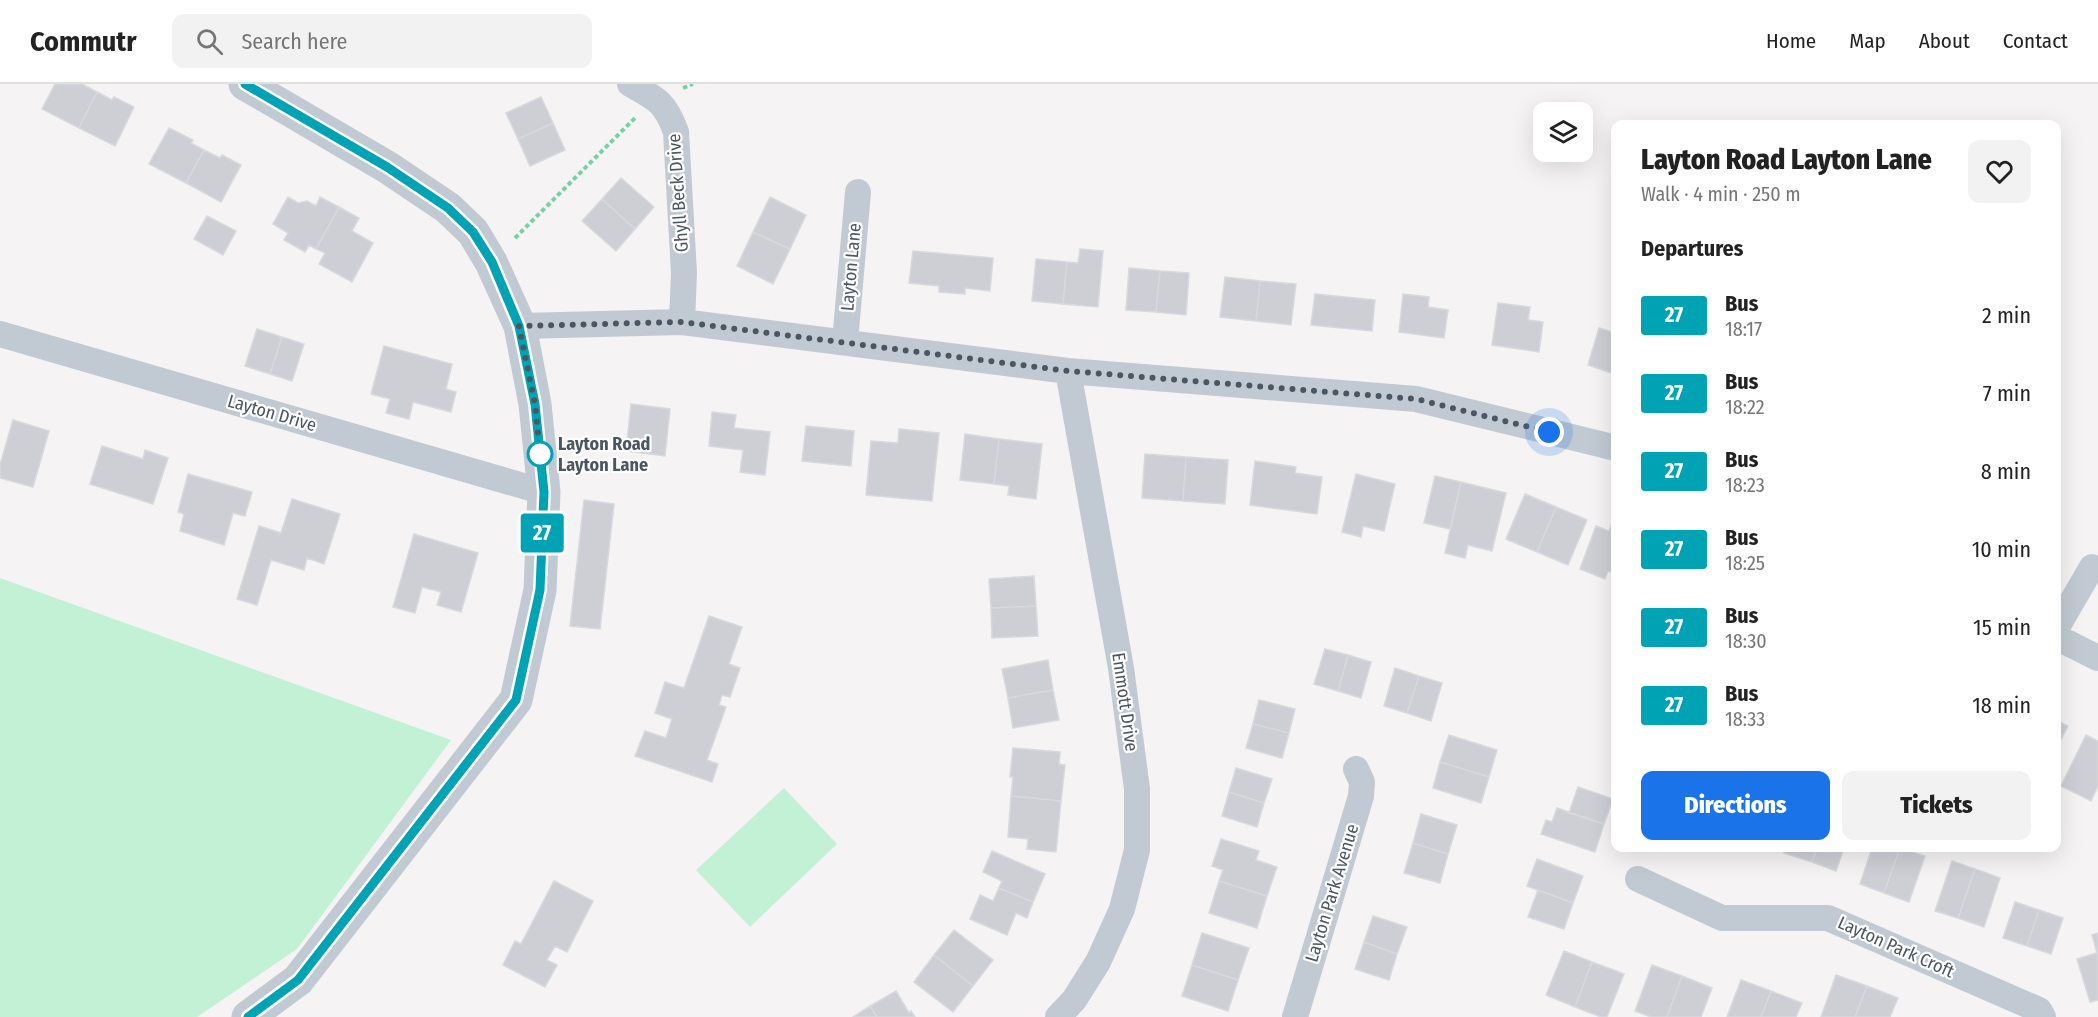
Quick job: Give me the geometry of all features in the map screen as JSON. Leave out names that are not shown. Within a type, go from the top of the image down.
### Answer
[{"type":"street","points":[[245,84],[387,167],[448,208],[473,232],[492,262],[519,326],[535,404],[544,492],[540,590],[516,700],[298,980],[248,1017]]},
{"type":"street","name":"Ghyll Beck Drive","points":[[630,84],[655,98],[669,111],[676,132],[684,273],[682,322]]},
{"type":"street","name":"Layton Lane","points":[[845,342],[858,192]]},
{"type":"street","points":[[519,326],[682,322],[1068,371],[1416,399],[1611,447]]},
{"type":"street","name":"Layton Drive","points":[[0,334],[544,492]]},
{"type":"street","name":"Emmott Drive","points":[[1058,1017],[1074,1000],[1098,962],[1122,909],[1137,850],[1137,789],[1121,668],[1068,371]]},
{"type":"street","points":[[2061,620],[2092,567]]},
{"type":"street","points":[[2061,640],[2098,658]]},
{"type":"street","name":"Layton Park Avenue","points":[[1295,1017],[1361,796],[1362,782],[1356,769]]},
{"type":"street","name":"Layton Park Croft","points":[[1638,879],[1722,918],[1828,918],[2039,1010],[2043,1017]]},
{"type":"path","points":[[515,238],[655,98]]},
{"type":"green space","points":[[0,578],[451,740],[297,949],[197,1017],[0,1017]]},
{"type":"green space","points":[[784,788],[837,844],[750,927],[696,870]]},
{"type":"building","points":[[55,84],[82,84],[97,92],[79,128],[42,109]]},
{"type":"building","points":[[97,92],[134,107],[115,146],[79,128]]},
{"type":"building","points":[[541,97],[553,123],[518,139],[506,113]]},
{"type":"building","points":[[553,123],[565,150],[530,166],[518,139]]},
{"type":"building","points":[[169,128],[193,140],[191,143],[204,150],[186,183],[149,164]]},
{"type":"building","points":[[204,150],[220,158],[222,155],[241,165],[221,202],[186,183]]},
{"type":"building","points":[[621,178],[654,207],[635,229],[602,199]]},
{"type":"building","points":[[288,197],[298,203],[307,201],[316,206],[320,197],[339,207],[316,249],[309,245],[305,252],[284,240],[288,233],[273,224]]},
{"type":"building","points":[[770,197],[806,215],[790,249],[753,232]]},
{"type":"building","points":[[602,199],[635,229],[616,251],[582,221]]},
{"type":"building","points":[[339,207],[359,218],[352,231],[373,243],[352,282],[319,264],[325,253],[316,249]]},
{"type":"building","points":[[207,216],[236,231],[223,255],[194,239]]},
{"type":"building","points":[[753,232],[790,249],[773,284],[737,266]]},
{"type":"building","points":[[1080,249],[1103,251],[1098,307],[1063,304],[1067,262],[1078,263]]},
{"type":"building","points":[[913,251],[993,258],[990,291],[965,288],[965,294],[939,292],[939,286],[909,283]]},
{"type":"building","points":[[1036,259],[1067,262],[1063,304],[1032,301]]},
{"type":"building","points":[[1129,268],[1160,271],[1156,312],[1126,310]]},
{"type":"building","points":[[1160,271],[1189,273],[1186,315],[1156,312]]},
{"type":"building","points":[[1225,277],[1260,281],[1256,321],[1220,317]]},
{"type":"building","points":[[1260,281],[1296,284],[1291,325],[1256,321]]},
{"type":"building","points":[[1315,294],[1375,300],[1372,331],[1311,325]]},
{"type":"building","points":[[1403,294],[1429,297],[1428,307],[1448,310],[1444,338],[1399,332]]},
{"type":"building","points":[[1498,303],[1530,307],[1528,320],[1543,322],[1539,352],[1492,345]]},
{"type":"building","points":[[1599,328],[1611,332],[1611,373],[1588,365]]},
{"type":"building","points":[[257,329],[282,337],[270,374],[245,366]]},
{"type":"building","points":[[282,337],[304,344],[292,381],[270,374]]},
{"type":"building","points":[[384,346],[452,364],[446,389],[456,392],[451,412],[413,402],[409,419],[386,413],[390,399],[371,394]]},
{"type":"building","points":[[631,404],[670,409],[665,456],[626,451]]},
{"type":"building","points":[[712,412],[736,415],[734,428],[770,432],[765,475],[740,472],[743,450],[709,446]]},
{"type":"building","points":[[13,420],[49,431],[33,487],[0,478],[0,465]]},
{"type":"building","points":[[806,426],[854,431],[851,466],[802,461]]},
{"type":"building","points":[[899,429],[939,433],[932,501],[866,495],[871,441],[898,443]]},
{"type":"building","points":[[965,434],[999,439],[994,484],[960,480]]},
{"type":"building","points":[[999,439],[1042,444],[1036,499],[1008,495],[1009,486],[994,484]]},
{"type":"building","points":[[102,446],[143,459],[145,450],[168,458],[153,504],[90,484]]},
{"type":"building","points":[[1145,454],[1186,457],[1183,501],[1142,498]]},
{"type":"building","points":[[1186,457],[1228,460],[1225,504],[1183,501]]},
{"type":"building","points":[[1255,461],[1296,467],[1295,473],[1322,477],[1317,514],[1250,505]]},
{"type":"building","points":[[188,474],[252,492],[245,516],[233,513],[224,545],[180,531],[184,514],[178,512]]},
{"type":"building","points":[[1356,474],[1395,484],[1384,531],[1363,526],[1361,537],[1342,532]]},
{"type":"building","points":[[1435,476],[1461,482],[1450,529],[1424,523]]},
{"type":"building","points":[[1461,482],[1506,493],[1492,551],[1468,545],[1465,558],[1445,553]]},
{"type":"building","points":[[1525,494],[1556,507],[1537,552],[1506,539]]},
{"type":"building","points":[[292,499],[340,514],[324,564],[307,558],[304,570],[271,560],[257,605],[237,599],[259,526],[281,533]]},
{"type":"building","points":[[584,500],[614,504],[600,629],[570,626]]},
{"type":"building","points":[[1556,507],[1587,520],[1568,565],[1537,552]]},
{"type":"building","points":[[1596,526],[1609,531],[1611,526],[1611,572],[1608,571],[1605,579],[1580,569]]},
{"type":"building","points":[[414,534],[478,553],[461,612],[437,605],[441,592],[422,587],[415,613],[393,607]]},
{"type":"building","points":[[1034,576],[1036,606],[991,608],[989,579]]},
{"type":"building","points":[[1036,606],[1038,636],[992,638],[991,608]]},
{"type":"building","points":[[709,616],[742,627],[729,664],[740,668],[730,697],[722,695],[719,705],[726,707],[707,760],[718,764],[712,782],[635,756],[645,731],[666,738],[672,719],[655,713],[665,682],[684,688]]},
{"type":"building","points":[[1325,649],[1348,655],[1338,691],[1314,684]]},
{"type":"building","points":[[1348,655],[1371,662],[1361,698],[1338,691]]},
{"type":"building","points":[[1048,660],[1053,690],[1008,698],[1002,669]]},
{"type":"building","points":[[1395,668],[1419,676],[1407,713],[1384,706]]},
{"type":"building","points":[[1419,676],[1442,683],[1431,721],[1407,713]]},
{"type":"building","points":[[1053,690],[1059,720],[1013,728],[1008,698]]},
{"type":"building","points":[[1259,700],[1295,709],[1289,733],[1253,724]]},
{"type":"building","points":[[2061,722],[2068,726],[2061,739]]},
{"type":"building","points":[[1253,724],[1289,733],[1282,758],[1246,748]]},
{"type":"building","points":[[1449,735],[1497,750],[1489,777],[1440,762]]},
{"type":"building","points":[[2086,735],[2098,741],[2098,786],[2091,801],[2061,786]]},
{"type":"building","points":[[1013,748],[1060,752],[1059,764],[1065,765],[1061,801],[1011,796]]},
{"type":"building","points":[[1440,762],[1489,777],[1481,803],[1433,788]]},
{"type":"building","points":[[1236,768],[1272,779],[1264,803],[1229,792]]},
{"type":"building","points":[[1578,787],[1611,798],[1604,824],[1569,813]]},
{"type":"building","points":[[1229,792],[1264,803],[1257,827],[1222,816]]},
{"type":"building","points":[[1011,796],[1061,801],[1056,852],[1027,849],[1028,839],[1008,837]]},
{"type":"building","points":[[1557,808],[1604,824],[1595,852],[1541,834],[1546,820],[1552,822]]},
{"type":"building","points":[[1421,814],[1457,825],[1448,854],[1413,843]]},
{"type":"building","points":[[1221,839],[1259,851],[1256,860],[1277,867],[1267,896],[1219,881],[1223,870],[1212,866]]},
{"type":"building","points":[[1413,843],[1448,854],[1440,883],[1404,873]]},
{"type":"building","points":[[992,851],[1045,874],[1033,902],[999,888],[1002,881],[983,872]]},
{"type":"building","points":[[1784,852],[1816,852],[1812,862]]},
{"type":"building","points":[[1816,852],[1843,852],[1836,871],[1812,862]]},
{"type":"building","points":[[1871,852],[1899,852],[1884,893],[1860,884]]},
{"type":"building","points":[[1899,852],[1912,852],[1925,856],[1909,902],[1884,893]]},
{"type":"building","points":[[1537,859],[1583,876],[1573,903],[1527,886]]},
{"type":"building","points":[[1952,861],[1975,869],[1958,918],[1935,911]]},
{"type":"building","points":[[1975,869],[2000,878],[1984,927],[1958,918]]},
{"type":"building","points":[[554,881],[593,901],[567,952],[555,946],[547,960],[557,965],[545,987],[503,965],[515,941],[521,944]]},
{"type":"building","points":[[1219,881],[1267,896],[1257,928],[1209,913]]},
{"type":"building","points":[[999,888],[1033,902],[1027,918],[1016,913],[1007,935],[970,919],[980,895],[993,901]]},
{"type":"building","points":[[1538,890],[1573,903],[1564,929],[1528,917]]},
{"type":"building","points":[[2015,902],[2039,910],[2027,946],[2003,938]]},
{"type":"building","points":[[2039,910],[2063,918],[2051,954],[2027,946]]},
{"type":"building","points":[[1373,916],[1407,927],[1397,954],[1364,942]]},
{"type":"building","points":[[954,930],[993,960],[973,986],[934,955]]},
{"type":"building","points":[[1202,933],[1249,948],[1238,980],[1192,965]]},
{"type":"building","points":[[2098,933],[2098,1000],[2090,1002],[2077,959],[2097,953],[2092,935]]},
{"type":"building","points":[[1364,942],[1397,954],[1389,980],[1355,969]]},
{"type":"building","points":[[1564,951],[1592,962],[1575,1007],[1546,995]]},
{"type":"building","points":[[934,955],[973,986],[953,1012],[914,982]]},
{"type":"building","points":[[1592,962],[1624,974],[1607,1017],[1575,1007]]},
{"type":"building","points":[[1192,965],[1238,980],[1228,1011],[1182,996]]},
{"type":"building","points":[[1652,965],[1682,976],[1667,1017],[1651,1017],[1635,1011]]},
{"type":"building","points":[[1836,975],[1867,986],[1855,1017],[1821,1017]]},
{"type":"building","points":[[1682,976],[1712,988],[1701,1017],[1667,1017]]},
{"type":"building","points":[[1741,980],[1771,991],[1761,1017],[1727,1017]]},
{"type":"building","points":[[1867,986],[1898,998],[1890,1017],[1855,1017]]},
{"type":"building","points":[[896,991],[909,1013],[911,1011],[915,1017],[877,1017],[870,1006]]},
{"type":"building","points":[[1771,991],[1802,1003],[1796,1017],[1761,1017]]},
{"type":"building","points":[[870,1006],[877,1017],[853,1017]]},
{"type":"bus line","name":"27","points":[[245,84],[387,167],[448,208],[473,232],[492,262],[519,326],[535,404],[544,492],[540,590],[516,700],[298,980],[248,1017]]},
{"type":"place","name":"Layton Road Layton Lane","points":[[540,454]]},
{"type":"route","points":[[540,454],[535,404],[519,326],[682,322],[1068,371],[1416,399],[1549,432]]}]
